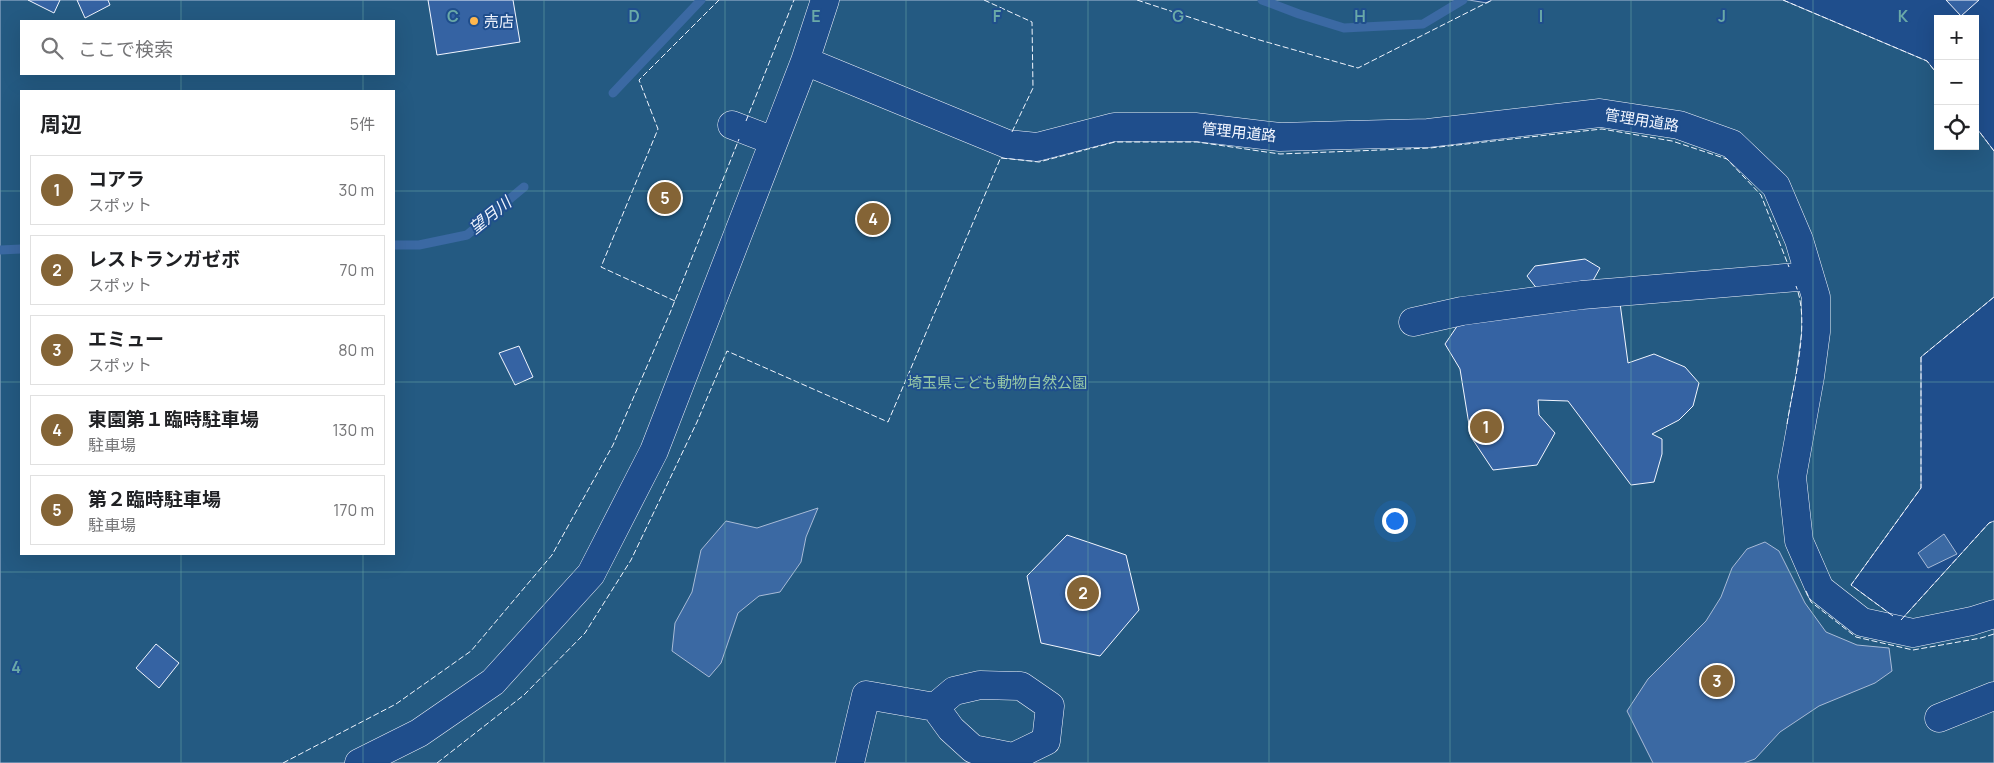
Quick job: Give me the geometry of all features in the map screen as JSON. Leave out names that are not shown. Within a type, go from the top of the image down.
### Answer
[{"type":"street","points":[[359,763],[419,733],[493,682],[591,574],[654,451],[805,60],[825,0]]},
{"type":"street","name":"管理用道路","points":[[805,60],[1007,144],[1037,147],[1114,127],[1195,127],[1280,137],[1428,132],[1600,113],[1679,125],[1732,144],[1776,186],[1799,240],[1816,297],[1816,332],[1792,477],[1799,541],[1820,589],[1862,622],[1913,633],[1972,621],[1994,614]]},
{"type":"street","points":[[732,125],[774,141]]},
{"type":"street","points":[[1413,322],[1462,311],[1582,296],[1809,276]]},
{"type":"street","points":[[850,763],[866,695],[935,707]]},
{"type":"street","points":[[1939,718],[1994,696]]},
{"type":"green space","name":"埼玉県こども動物自然公園","points":[[0,0],[1469,0],[1487,3],[1492,0],[1783,0],[1927,61],[1934,70],[1934,150],[1979,150],[1979,131],[1994,151],[1994,297],[1921,357],[1921,488],[1851,585],[1900,621],[1989,523],[1994,521],[1994,763],[0,763]]},
{"type":"shaded area","points":[[818,508],[806,537],[801,562],[780,592],[759,596],[738,613],[721,663],[709,677],[672,651],[675,623],[692,592],[701,550],[726,521],[757,528]]},
{"type":"shaded area","points":[[1944,534],[1957,554],[1928,568],[1918,553]]},
{"type":"shaded area","points":[[1765,542],[1779,551],[1805,603],[1826,632],[1857,645],[1889,648],[1892,671],[1875,683],[1819,706],[1780,732],[1755,759],[1744,763],[1653,763],[1627,711],[1648,679],[1706,621],[1721,597],[1732,568],[1747,549]]},
{"type":"building","points":[[28,0],[60,0],[54,13]]},
{"type":"building","points":[[77,0],[108,0],[110,5],[85,18]]},
{"type":"building","name":"売店","points":[[428,0],[513,0],[520,42],[437,55]]},
{"type":"building","points":[[1946,0],[1979,0],[1962,15]]},
{"type":"building","points":[[1585,259],[1600,268],[1590,286],[1538,290],[1527,276],[1535,266]]},
{"type":"building","points":[[1620,303],[1628,363],[1654,354],[1685,367],[1699,383],[1693,406],[1679,420],[1652,434],[1662,439],[1662,454],[1654,482],[1631,485],[1568,401],[1538,400],[1539,415],[1555,433],[1537,465],[1493,470],[1471,437],[1460,369],[1445,344],[1460,322]]},
{"type":"building","points":[[519,346],[533,377],[515,385],[499,353]]},
{"type":"building","points":[[1067,535],[1126,555],[1139,610],[1100,656],[1041,643],[1027,576]]},
{"type":"building","points":[[156,644],[179,663],[159,688],[136,668]]},
{"type":"waterway","name":"望月川","points":[[613,93],[701,0]]},
{"type":"waterway","name":"望月川","points":[[1262,0],[1344,28],[1423,24],[1463,0]]},
{"type":"waterway","name":"望月川","points":[[395,245],[419,245],[467,235],[524,187]]},
{"type":"waterway","name":"望月川","points":[[0,250],[20,249]]},
{"type":"fence","points":[[675,301],[601,267],[658,129],[639,80],[719,0]]},
{"type":"fence","points":[[746,121],[794,0]]},
{"type":"fence","points":[[984,0],[1032,22],[1033,88],[1011,134]]},
{"type":"fence","points":[[1137,0],[1256,39],[1358,68],[1492,0]]},
{"type":"fence","points":[[1783,0],[1927,61],[1934,70]]},
{"type":"fence","points":[[1001,158],[1039,162],[1115,142],[1197,142],[1280,154],[1430,148],[1602,129],[1672,141],[1727,159],[1761,195],[1789,267]]},
{"type":"fence","points":[[1979,131],[1994,151]]},
{"type":"fence","points":[[283,763],[396,704],[471,651],[552,555],[613,445],[670,313],[739,139]]},
{"type":"fence","points":[[437,763],[524,695],[585,633],[631,560],[697,422],[727,351],[888,422],[1001,157]]},
{"type":"fence","points":[[1787,424],[1801,336],[1802,318],[1796,286]]},
{"type":"fence","points":[[1893,616],[1851,585],[1921,488],[1921,357],[1994,297]]},
{"type":"fence","points":[[1901,620],[1989,523],[1994,521]]},
{"type":"fence","points":[[1806,591],[1811,602],[1856,637],[1913,650],[1994,634]]},
{"type":"place","name":"売店","points":[[474,21]]},
{"type":"place","name":"第２臨時駐車場","points":[[665,198]]},
{"type":"place","name":"東園第１臨時駐車場","points":[[873,219]]},
{"type":"place","name":"コアラ","points":[[1486,427]]},
{"type":"place","name":"レストランガゼボ","points":[[1083,593]]},
{"type":"place","name":"エミュー","points":[[1717,681]]}]
